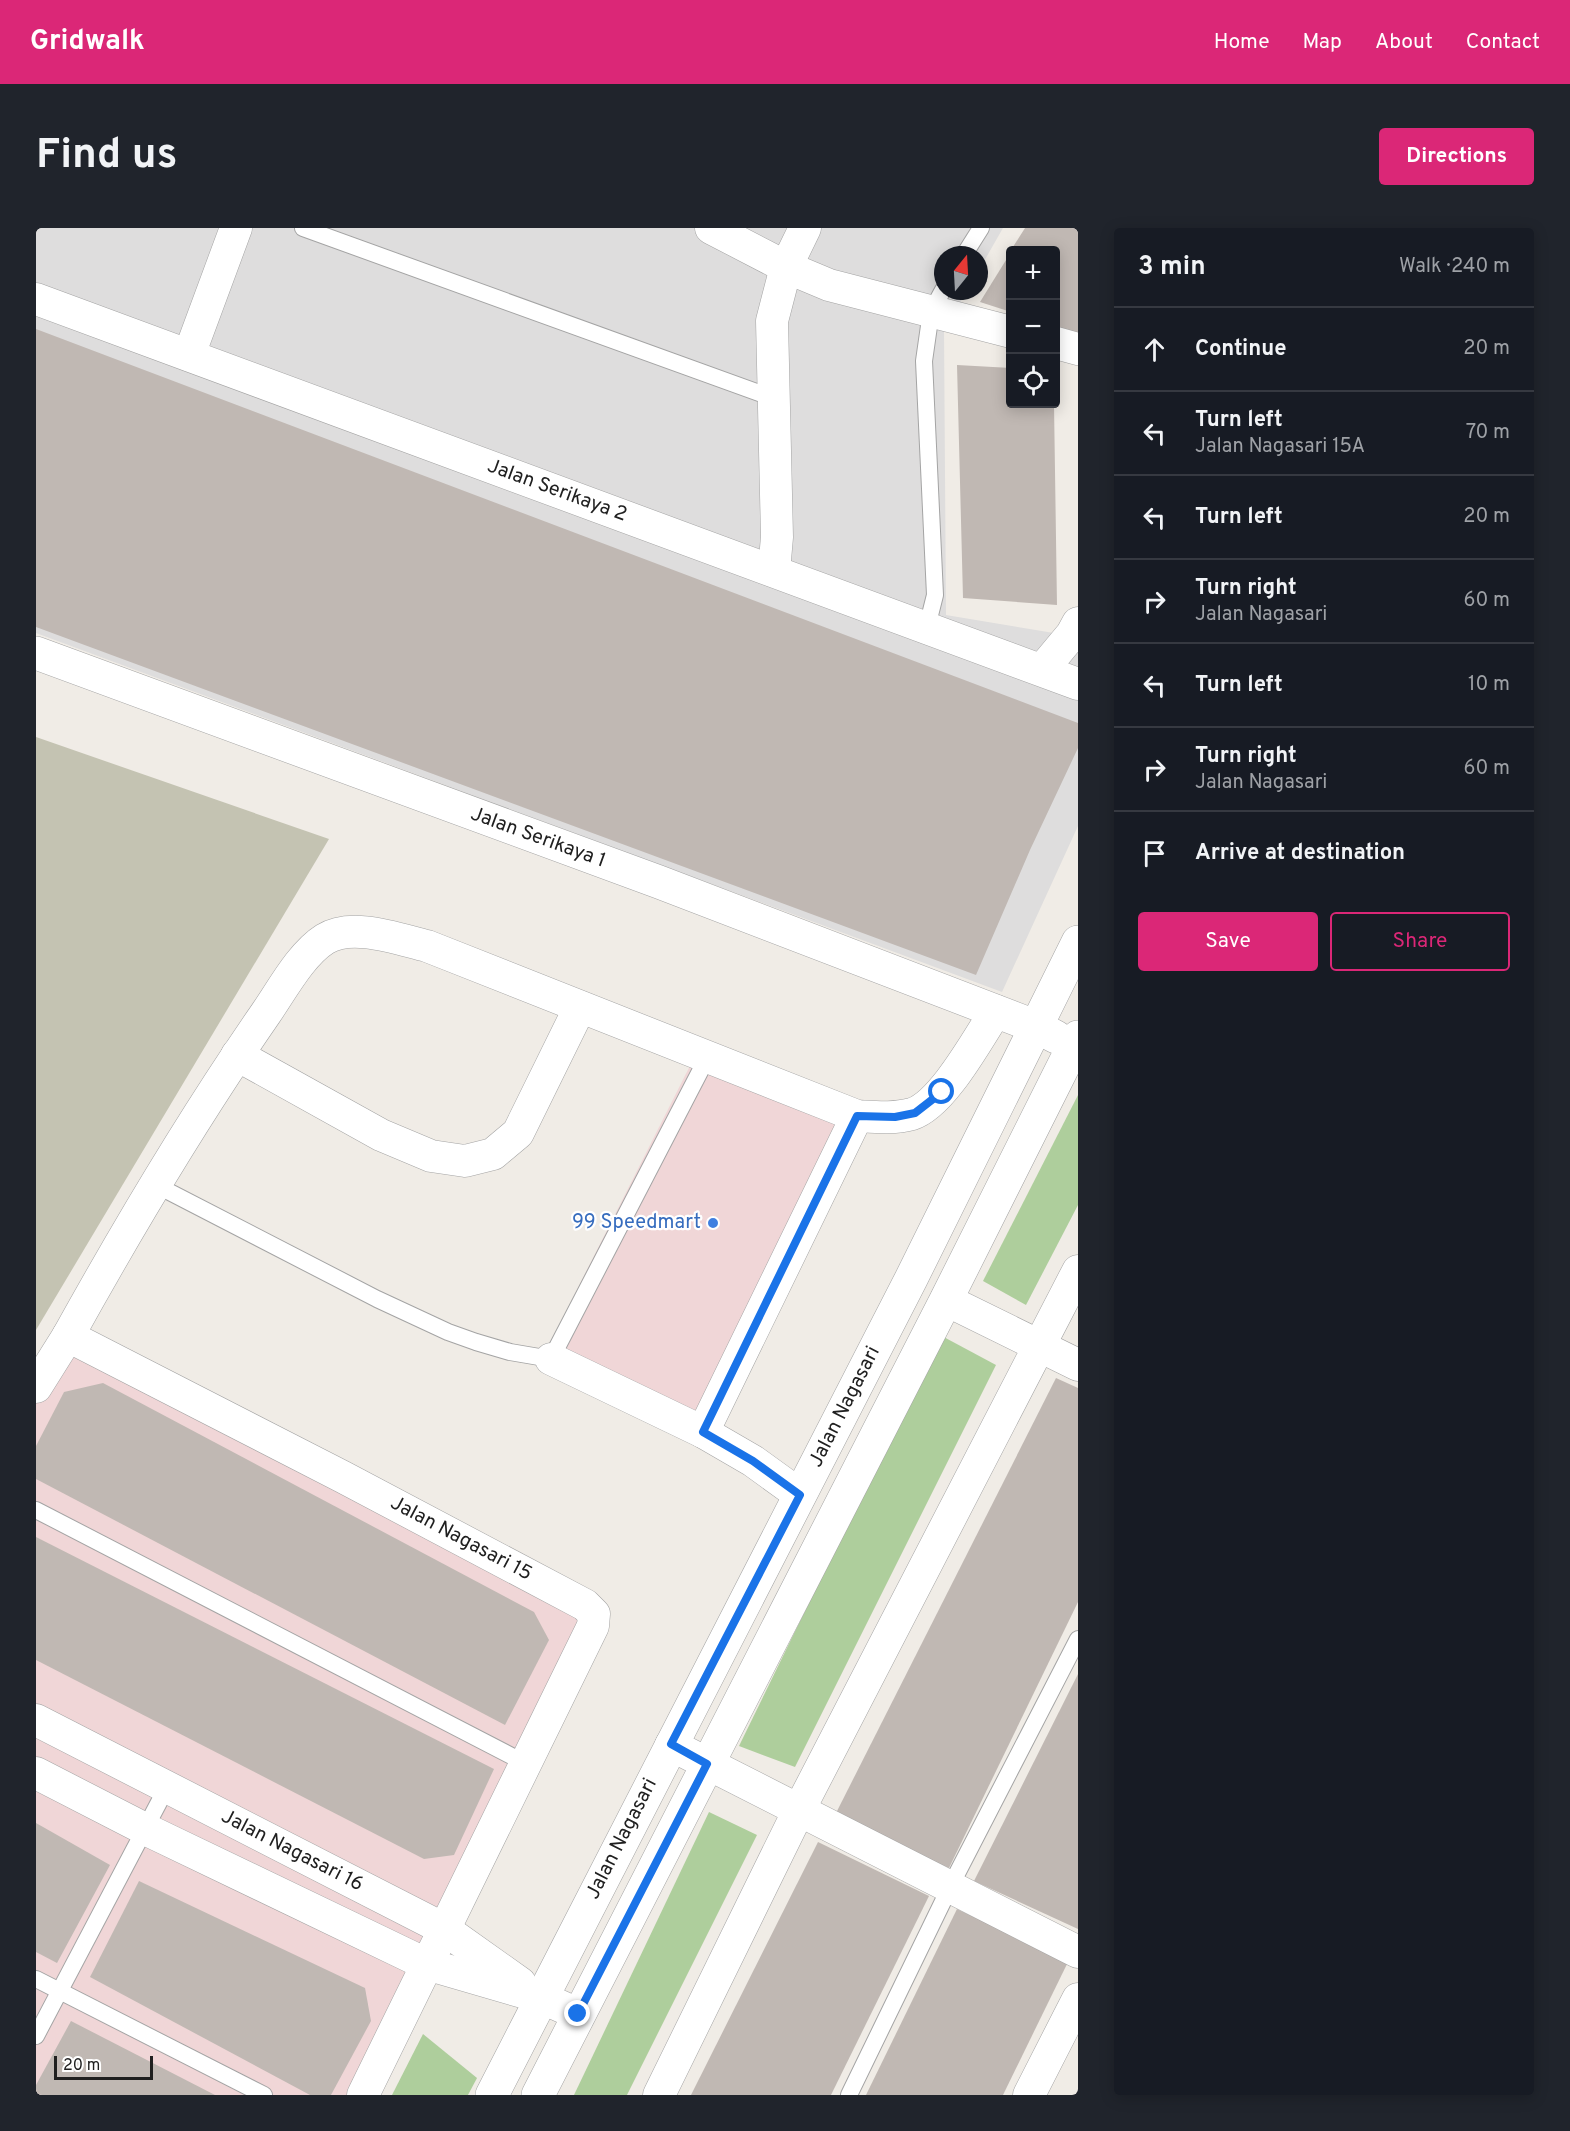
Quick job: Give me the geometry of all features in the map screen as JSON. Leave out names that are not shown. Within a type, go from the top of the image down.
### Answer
[{"type":"street","points":[[189,355],[237,228]]},
{"type":"street","points":[[711,228],[786,267],[829,285],[937,301],[1006,330]]},
{"type":"street","points":[[774,571],[777,537],[772,321],[786,267],[805,228]]},
{"type":"street","name":"Jalan Serikaya 2","points":[[36,299],[1078,684]]},
{"type":"street","points":[[1060,344],[1078,349]]},
{"type":"street","points":[[1042,670],[1072,634],[1078,623]]},
{"type":"street","name":"Jalan Serikaya 1","points":[[36,653],[659,882],[1075,1042]]},
{"type":"street","points":[[36,1387],[156,1185],[237,1055],[308,952],[326,938],[352,931],[379,934],[427,946],[857,1116],[895,1117],[915,1113],[942,1092],[996,1011]]},
{"type":"street","name":"Jalan Nagasari","points":[[492,2095],[540,1997],[800,1495],[1078,942]]},
{"type":"street","points":[[237,1055],[381,1135],[431,1156],[465,1161],[493,1154],[518,1132],[580,1007]]},
{"type":"street","name":"Jalan Nagasari","points":[[538,2095],[946,1300],[1075,1042]]},
{"type":"street","points":[[703,1432],[857,1116]]},
{"type":"street","points":[[659,2095],[799,1810],[1078,1271]]},
{"type":"street","points":[[946,1300],[1078,1365]]},
{"type":"street","name":"Jalan Nagasari 15","points":[[68,1336],[585,1605],[594,1614],[593,1626],[363,2095]]},
{"type":"street","points":[[551,1359],[703,1432],[753,1461],[800,1495]]},
{"type":"street","name":"Jalan Nagasari 16","points":[[36,1720],[444,1929],[540,1997]]},
{"type":"street","points":[[671,1744],[1078,1952]]},
{"type":"street","points":[[36,1773],[145,1830],[426,1964],[540,1997],[578,2014]]},
{"type":"street","points":[[1029,2095],[1078,1999]]},
{"type":"lane","points":[[303,228],[773,398]]},
{"type":"lane","points":[[970,246],[981,228]]},
{"type":"lane","points":[[924,627],[935,595],[924,361],[937,301]]},
{"type":"lane","points":[[156,1185],[377,1299],[448,1332],[510,1352],[551,1359],[708,1056]]},
{"type":"lane","points":[[36,1510],[525,1763]]},
{"type":"lane","points":[[849,2095],[950,1887],[1078,1639]]},
{"type":"lane","points":[[36,2036],[167,1787]]},
{"type":"lane","points":[[36,1979],[264,2095]]},
{"type":"shaded area","points":[[36,228],[1003,228],[988,254],[988,246],[934,246],[934,300],[962,300],[944,330],[946,615],[1078,637],[1078,826],[1002,992],[36,633]]},
{"type":"shaded area","points":[[36,737],[329,839],[36,1330]]},
{"type":"shaded area","points":[[703,1040],[863,1105],[708,1448],[538,1367]]},
{"type":"shaded area","points":[[63,1317],[592,1595],[369,2095],[36,2095],[36,1362]]},
{"type":"green space","points":[[1078,1095],[1078,1205],[1026,1305],[983,1281]]},
{"type":"green space","points":[[940,1335],[996,1365],[795,1767],[739,1746]]},
{"type":"green space","points":[[709,1812],[757,1835],[627,2095],[574,2095]]},
{"type":"green space","points":[[423,2034],[477,2078],[468,2095],[392,2095]]},
{"type":"building","points":[[1025,228],[1078,228],[1078,332],[1076,335],[1060,329],[1060,246],[1014,246]]},
{"type":"building","points":[[1006,260],[1006,310],[980,302],[988,300],[988,289]]},
{"type":"building","points":[[36,329],[1078,723],[1078,748],[1030,850],[976,975],[36,627]]},
{"type":"building","points":[[957,365],[1006,368],[1006,408],[1054,408],[1057,605],[963,598]]},
{"type":"building","points":[[1056,1378],[1078,1388],[1078,1602],[949,1868],[834,1817]]},
{"type":"building","points":[[103,1383],[534,1612],[549,1640],[505,1725],[36,1479],[36,1446],[64,1392]]},
{"type":"building","points":[[36,1537],[494,1769],[454,1855],[424,1859],[36,1660]]},
{"type":"building","points":[[1078,1674],[1078,1929],[974,1881]]},
{"type":"building","points":[[36,1823],[110,1865],[57,1963],[36,1952]]},
{"type":"building","points":[[818,1842],[929,1896],[831,2095],[691,2095]]},
{"type":"building","points":[[139,1881],[365,1988],[371,2021],[331,2095],[310,2095],[90,1977]]},
{"type":"building","points":[[957,1909],[1068,1962],[1003,2095],[866,2095]]},
{"type":"building","points":[[71,2021],[215,2095],[36,2095],[36,2085]]},
{"type":"place","name":"99 Speedmart","points":[[713,1223]]},
{"type":"route","points":[[578,2014],[707,1764],[671,1744],[800,1495],[753,1461],[703,1432],[857,1116],[895,1117],[915,1113],[942,1092]]}]
